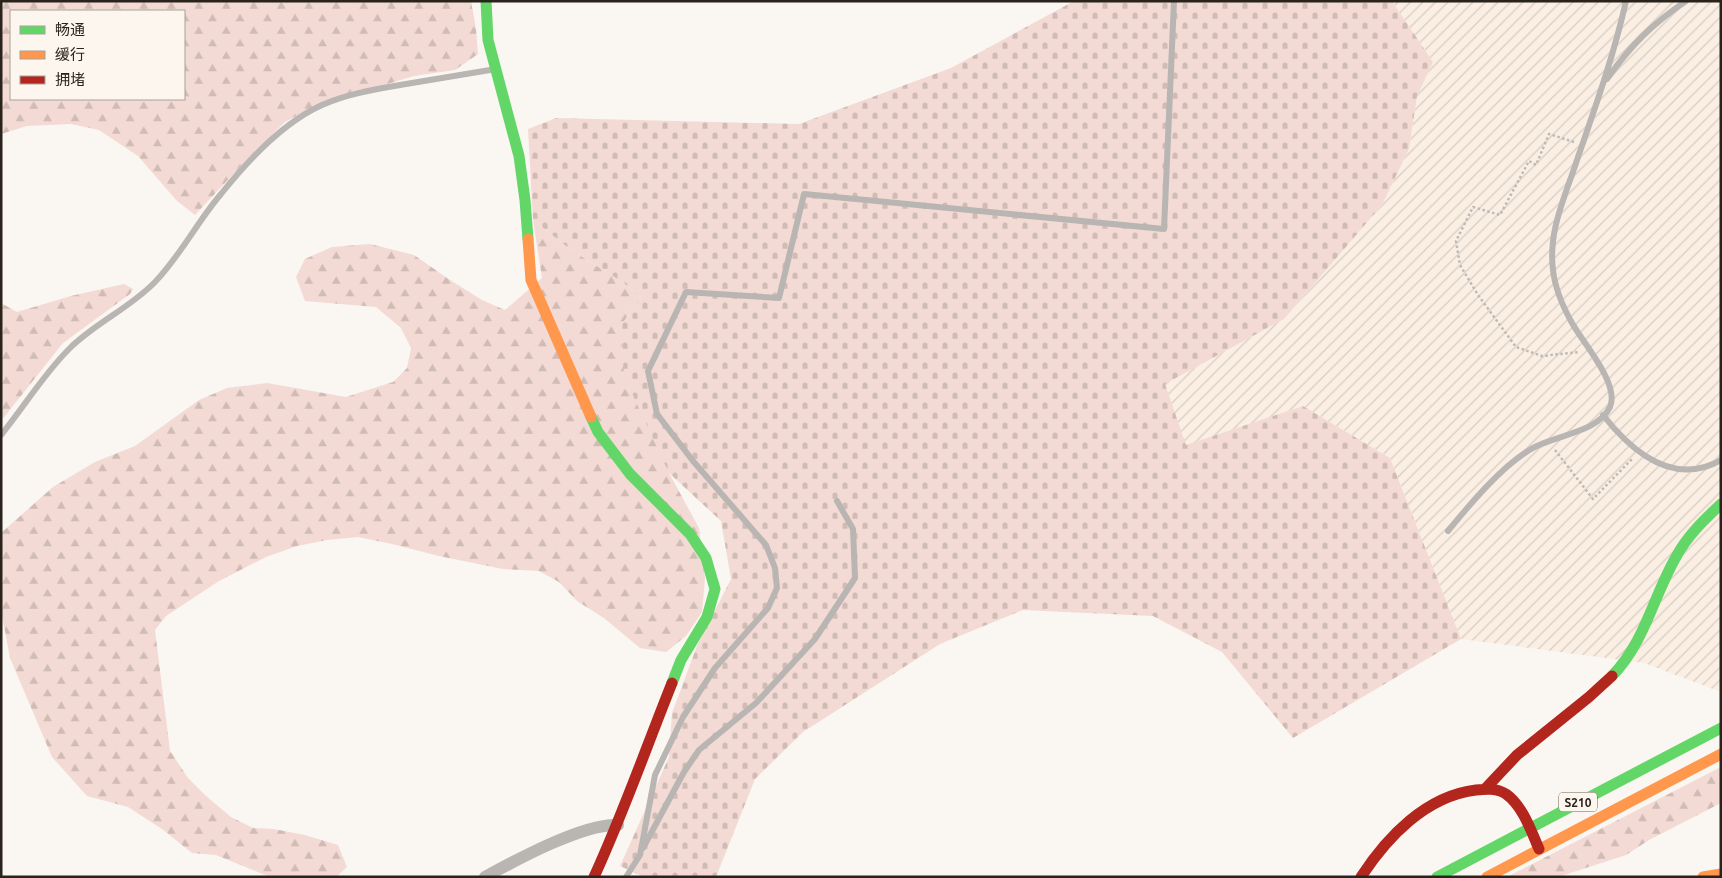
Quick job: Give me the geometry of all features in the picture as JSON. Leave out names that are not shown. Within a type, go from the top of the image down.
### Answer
[{"type":"street","points":[[486,1],[488,40],[518,156],[525,200],[531,280],[598,432],[630,474],[690,534],[706,558],[715,589],[707,617],[681,660],[625,802],[618,825],[594,877]]},
{"type":"street","points":[[1486,789],[1515,756],[1588,698],[1623,665],[1635,646],[1671,564],[1696,530],[1721,504]]},
{"type":"street","name":"S210","points":[[1437,877],[1721,728]]},
{"type":"street","name":"S210","points":[[1487,877],[1721,754]]},
{"type":"street","points":[[1361,877],[1394,835],[1418,814],[1450,797],[1476,790],[1500,791],[1515,803],[1539,849]]},
{"type":"street","points":[[485,877],[571,836],[602,826],[618,825]]},
{"type":"street","points":[[1703,877],[1721,874]]},
{"type":"lane","points":[[640,855],[655,775],[683,717],[715,668],[768,608],[777,588],[775,568],[766,545],[693,461],[657,414],[648,371],[686,292],[779,298],[804,194],[1164,229],[1174,1]]},
{"type":"lane","points":[[1448,531],[1508,466],[1532,448],[1548,440],[1589,426],[1603,415],[1610,406],[1611,388],[1564,306],[1553,272],[1552,257],[1555,225],[1614,52],[1626,1]]},
{"type":"lane","points":[[1602,86],[1641,36],[1686,1]]},
{"type":"lane","points":[[1,435],[69,349],[100,324],[135,300],[155,282],[172,262],[219,195],[243,168],[293,123],[322,105],[359,93],[497,69]]},
{"type":"lane","points":[[1603,415],[1625,441],[1638,452],[1659,464],[1683,470],[1706,467],[1721,460]]},
{"type":"lane","points":[[626,877],[640,855],[684,772],[699,750],[756,703],[815,639],[855,578],[853,529],[837,500]]},
{"type":"path","points":[[1582,144],[1549,134],[1536,165],[1529,160],[1500,215],[1473,207],[1456,242],[1460,265],[1478,296],[1516,347],[1542,356],[1589,351]]},
{"type":"path","points":[[1548,440],[1593,499],[1638,452]]},
{"type":"shaded area","points":[[1392,1],[1721,1],[1721,692],[1644,663],[1461,639],[1390,458],[1303,406],[1186,446],[1164,384],[1284,319],[1382,205],[1409,149],[1417,96],[1433,62]]},
{"type":"green space","points":[[1,1],[471,1],[478,54],[455,70],[414,76],[315,106],[285,122],[195,215],[177,201],[138,156],[99,130],[71,124],[27,126],[1,134]]},
{"type":"green space","points":[[1074,1],[1392,1],[1433,62],[1417,96],[1409,149],[1382,205],[1284,319],[1165,384],[1186,445],[1303,406],[1390,458],[1461,639],[1293,738],[1222,652],[1153,616],[1023,610],[940,644],[803,732],[755,779],[716,877],[644,877],[620,866],[669,757],[672,713],[697,646],[731,579],[721,521],[669,473],[624,376],[621,325],[642,298],[624,283],[570,249],[533,220],[528,129],[556,118],[799,124],[951,68]]},
{"type":"green space","points":[[533,220],[570,249],[624,283],[642,298],[621,325],[669,473],[699,528],[705,578],[702,612],[686,636],[666,652],[640,648],[604,618],[577,601],[559,582],[539,571],[503,569],[358,537],[327,540],[297,546],[266,557],[219,581],[166,616],[155,630],[170,751],[188,778],[231,817],[253,828],[274,829],[305,835],[338,845],[347,867],[336,877],[270,877],[216,855],[192,853],[162,829],[128,807],[87,796],[52,757],[10,658],[1,610],[1,533],[53,487],[95,462],[135,446],[199,400],[227,388],[267,383],[346,397],[393,382],[407,368],[411,348],[401,328],[376,307],[305,301],[296,277],[305,259],[332,247],[370,244],[414,255],[482,300],[505,310],[542,278]]},
{"type":"green space","points":[[124,284],[133,289],[130,294],[63,343],[1,421],[1,303],[17,312],[71,296]]},
{"type":"green space","points":[[1721,767],[1721,803],[1649,840],[1626,855],[1558,877],[1507,877]]},
{"type":"traffic: fast","points":[[486,1],[488,40],[519,156],[528,239]]},
{"type":"traffic: fast","points":[[591,417],[598,432],[630,474],[690,534],[706,558],[715,589],[707,617],[681,660],[672,683]]},
{"type":"traffic: fast","points":[[1612,676],[1633,649],[1680,549],[1696,529],[1721,504]]},
{"type":"traffic: fast","points":[[1437,877],[1721,728]]},
{"type":"traffic: slow","points":[[528,239],[531,280],[591,417]]},
{"type":"traffic: slow","points":[[1487,877],[1721,754]]},
{"type":"traffic: slow","points":[[1703,877],[1721,874]]},
{"type":"traffic: jam","points":[[1485,789],[1517,755],[1612,676]]},
{"type":"traffic: jam","points":[[594,877],[625,805],[672,683]]},
{"type":"traffic: jam","points":[[1361,877],[1371,862],[1396,833],[1424,810],[1441,800],[1476,790],[1495,790],[1506,794],[1512,799],[1526,819],[1539,849]]}]
